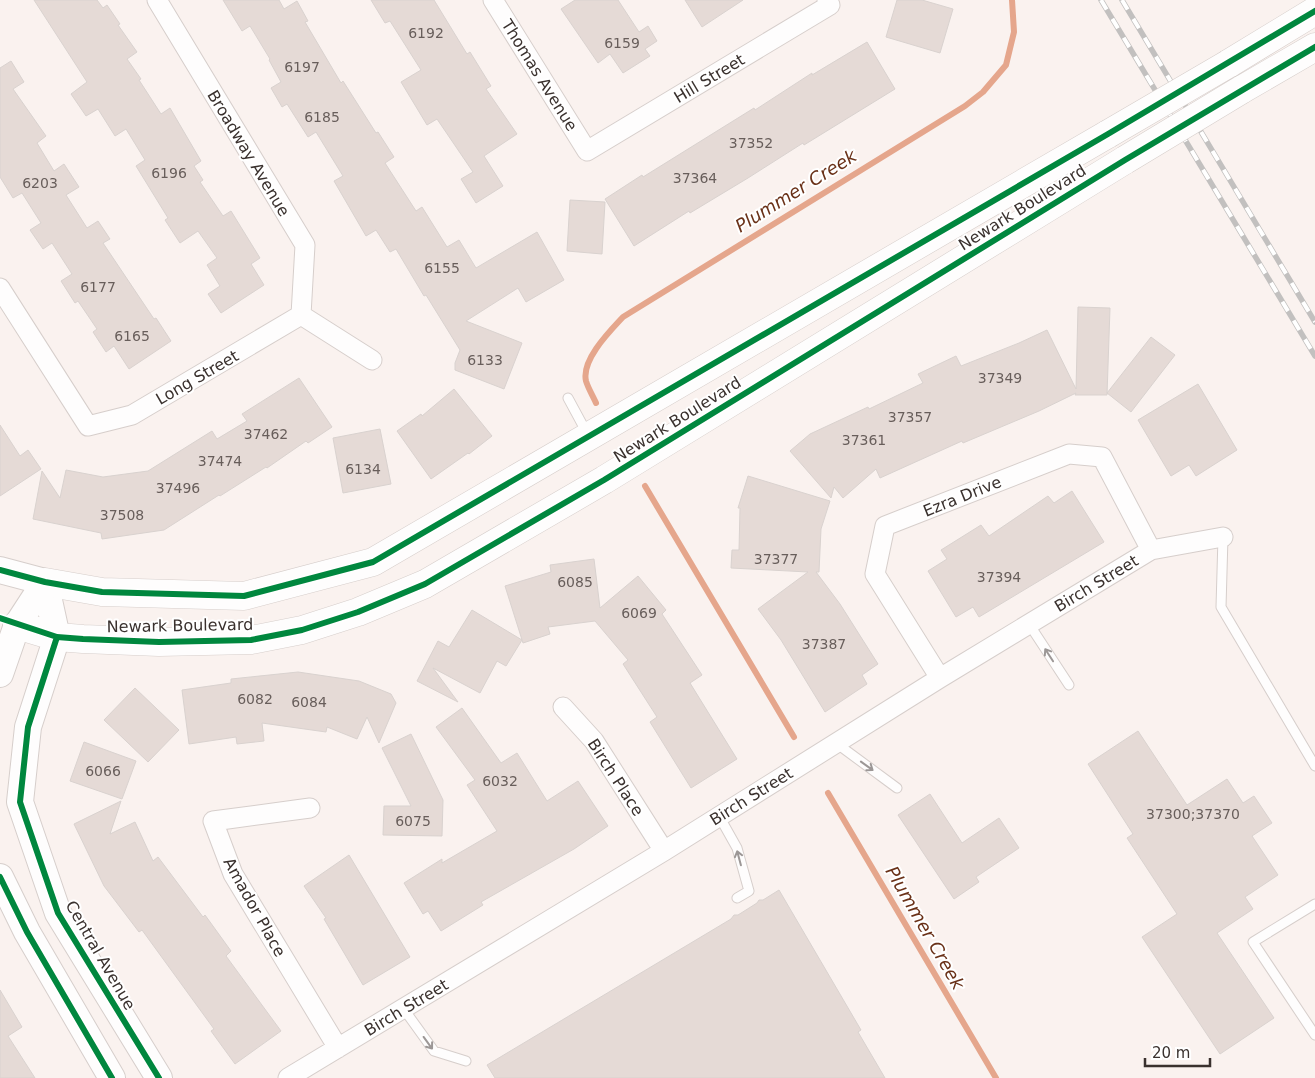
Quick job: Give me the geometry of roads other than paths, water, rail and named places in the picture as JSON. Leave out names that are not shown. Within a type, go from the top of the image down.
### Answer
[{"type":"main road","name":"Newark Boulevard","points":[[45,582],[102,592],[244,596],[373,562],[1228,64],[1315,11]]},
{"type":"main road","name":"Newark Boulevard","points":[[8,621],[57,637],[83,640],[159,642],[251,640],[302,630],[358,612],[425,584],[604,480],[1125,160],[1315,47]]},
{"type":"main road","points":[[0,570],[45,582]]},
{"type":"main road","points":[[45,582],[57,637]]},
{"type":"main road","points":[[0,674],[8,621],[45,582]]},
{"type":"main road","name":"Central Avenue","points":[[57,637],[28,727],[20,802],[58,913],[159,1078]]},
{"type":"main road","points":[[0,877],[27,932],[112,1078]]},
{"type":"main road","points":[[0,894],[27,932]]},
{"type":"street","name":"Broadway Avenue","points":[[157,0],[305,245],[301,315]]},
{"type":"street","name":"Thomas Avenue","points":[[493,0],[587,151]]},
{"type":"street","name":"Hill Street","points":[[587,151],[828,2]]},
{"type":"street","name":"Long Street","points":[[0,288],[88,426],[132,415],[301,315]]},
{"type":"street","points":[[301,315],[372,360]]},
{"type":"street","name":"Ezra Drive","points":[[940,678],[876,574],[885,526],[1068,454],[1102,457],[1151,550]]},
{"type":"street","name":"Birch Street","points":[[288,1078],[664,850],[940,678],[1151,550],[1223,537]]},
{"type":"street","name":"Birch Place","points":[[563,708],[594,741],[664,850]]},
{"type":"street","name":"Amador Place","points":[[310,808],[213,821],[233,874],[338,1048]]},
{"type":"lane","points":[[568,398],[589,437]]},
{"type":"lane","points":[[1223,537],[1221,607],[1315,766]]},
{"type":"lane","points":[[1029,624],[1069,685]]},
{"type":"lane","points":[[836,743],[897,788]]},
{"type":"lane","points":[[719,816],[737,848],[748,891],[737,898]]},
{"type":"lane","points":[[1315,904],[1253,942],[1315,1035]]},
{"type":"lane","points":[[402,1008],[434,1051],[466,1062]]},
{"type":"waterway","name":"Plummer Creek","points":[[596,403],[586,381],[588,364],[598,346],[623,317],[965,106],[983,92],[1006,65],[1014,32],[1012,0]]},
{"type":"waterway","name":"Plummer Creek","points":[[645,486],[794,737]]},
{"type":"waterway","name":"Plummer Creek","points":[[828,793],[996,1078]]},
{"type":"railway","points":[[1101,0],[1315,356]]},
{"type":"railway","points":[[1122,0],[1315,322]]}]
